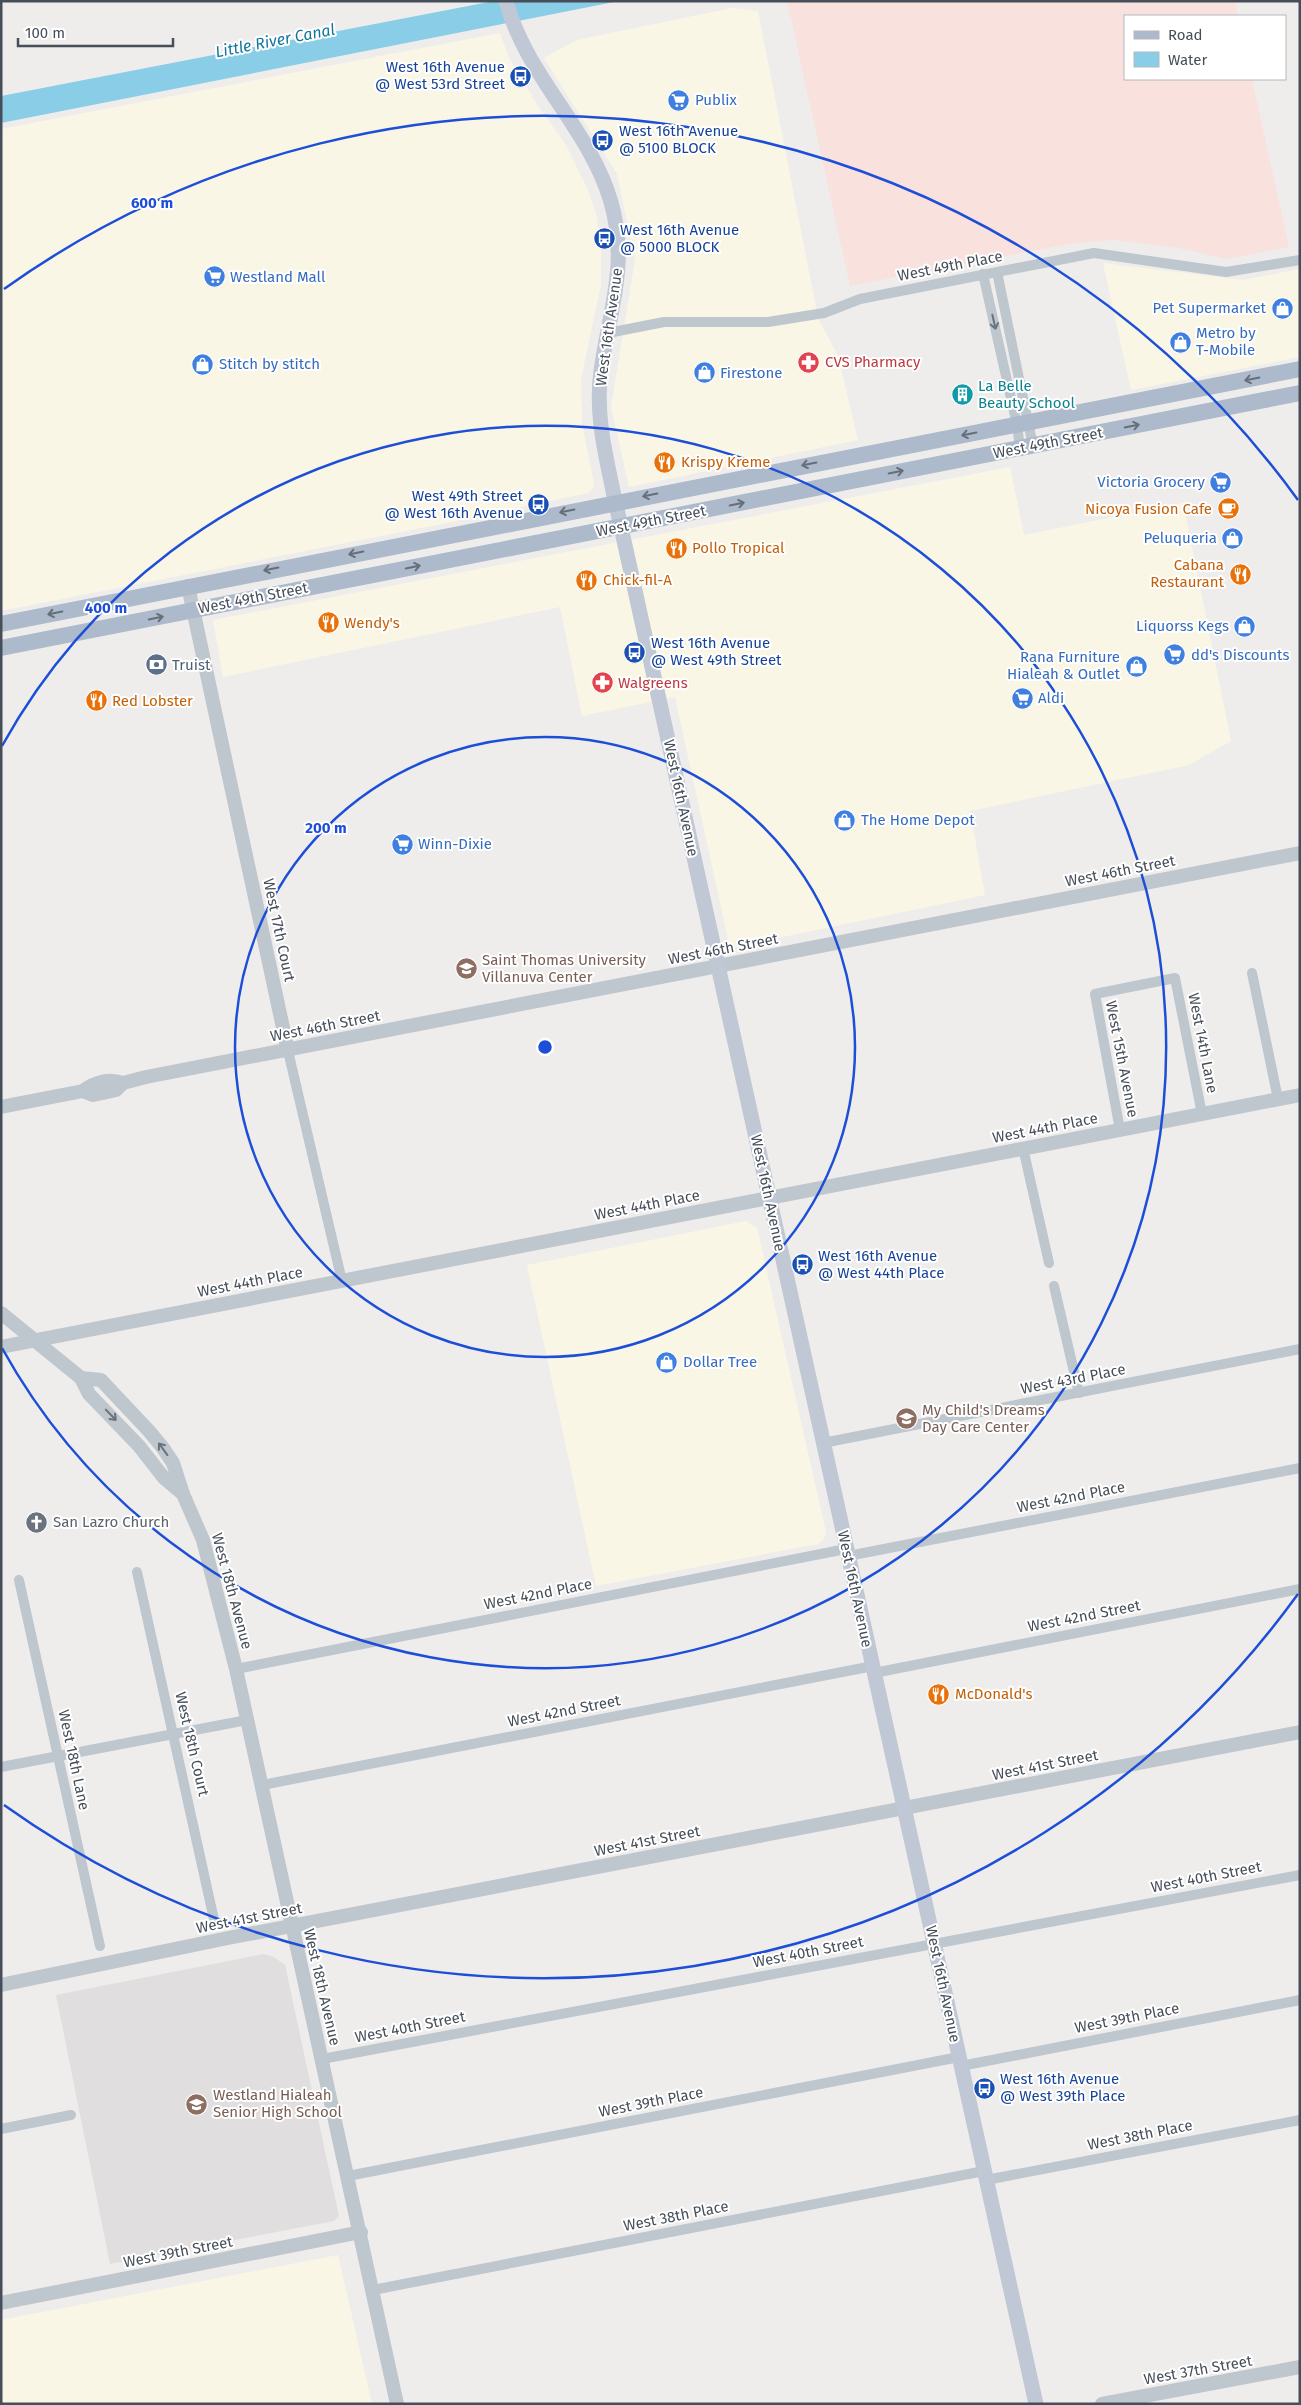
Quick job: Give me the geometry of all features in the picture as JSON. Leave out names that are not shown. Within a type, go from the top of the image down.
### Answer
[{"type":"main road","name":"West 16th Avenue","points":[[506,1],[525,50],[585,147],[611,202],[619,251],[618,281],[601,372],[599,401],[602,434],[615,502],[1036,2404]]},
{"type":"main road","name":"West 49th Street","points":[[1,624],[1300,369]]},
{"type":"main road","name":"West 49th Street","points":[[1,648],[1298,393]]},
{"type":"main road","points":[[368,576],[371,565],[378,559],[435,548],[449,535]]},
{"type":"street","name":"West 49th Place","points":[[608,333],[664,322],[744,324],[776,321],[824,312],[860,298],[1094,253],[1226,272],[1300,260]]},
{"type":"street","points":[[997,272],[1026,447]]},
{"type":"street","points":[[983,274],[1023,424]]},
{"type":"street","name":"West 17th Court","points":[[188,586],[288,1050],[342,1281]]},
{"type":"street","name":"West 46th Street","points":[[1,1107],[83,1091],[91,1084],[114,1080],[123,1083],[1300,853]]},
{"type":"street","points":[[1252,972],[1278,1099]]},
{"type":"street","name":"West 14th Lane","points":[[1094,994],[1175,978],[1202,1114]]},
{"type":"street","name":"West 15th Avenue","points":[[1094,994],[1120,1130]]},
{"type":"street","name":"West 44th Place","points":[[1,1348],[1300,1095]]},
{"type":"street","points":[[1023,1148],[1049,1263]]},
{"type":"street","points":[[1054,1286],[1079,1393]]},
{"type":"street","points":[[1,1313],[35,1341]]},
{"type":"street","name":"West 18th Avenue","points":[[35,1341],[81,1378],[89,1394],[139,1446],[164,1478],[182,1494],[203,1540],[236,1669],[397,2404]]},
{"type":"street","name":"West 43rd Place","points":[[823,1443],[1300,1349]]},
{"type":"street","name":"West 42nd Place","points":[[236,1669],[847,1552],[1300,1468]]},
{"type":"street","name":"West 18th Court","points":[[136,1572],[215,1924]]},
{"type":"street","name":"West 18th Lane","points":[[19,1580],[100,1946]]},
{"type":"street","name":"West 42nd Street","points":[[262,1785],[1300,1590]]},
{"type":"street","points":[[1,1767],[247,1720]]},
{"type":"street","name":"West 41st Street","points":[[1,1985],[292,1926],[1300,1732]]},
{"type":"street","name":"West 40th Street","points":[[322,2059],[1300,1875]]},
{"type":"street","name":"West 39th Place","points":[[348,2176],[960,2061],[1300,2000]]},
{"type":"street","points":[[1,2129],[71,2116]]},
{"type":"street","name":"West 38th Place","points":[[373,2290],[985,2176],[1300,2120]]},
{"type":"street","name":"West 39th Street","points":[[1,2303],[360,2232]]},
{"type":"street","name":"West 37th Street","points":[[1102,2404],[1300,2367]]},
{"type":"shaded area","points":[[787,1],[1235,1],[1238,15],[1124,15],[1124,80],[1252,80],[1289,247],[1227,259],[1178,248],[1113,240],[1069,244],[850,286]]},
{"type":"shaded area","points":[[732,8],[758,11],[818,318],[838,356],[858,440],[629,487],[611,407],[635,260],[617,174],[544,58],[577,40]]},
{"type":"shaded area","points":[[500,33],[509,58],[538,106],[566,145],[588,190],[596,214],[601,248],[601,284],[581,379],[582,424],[594,484],[593,489],[588,493],[442,524],[1,611],[1,129]]},
{"type":"shaded area","points":[[1103,263],[1243,280],[1300,269],[1300,357],[1131,390]]},
{"type":"shaded area","points":[[1010,467],[1024,535],[1183,503],[1231,741],[1189,765],[970,811],[985,895],[730,948],[675,697],[582,716],[560,607],[223,677],[213,620]]},
{"type":"shaded area","points":[[746,1221],[757,1228],[826,1532],[824,1539],[818,1544],[596,1586],[527,1265]]},
{"type":"shaded area","name":"Westland Hialeah Senior High School","points":[[263,1954],[274,1957],[285,1965],[339,2216],[334,2221],[110,2264],[56,1995]]},
{"type":"shaded area","points":[[338,2255],[372,2404],[1,2404],[1,2320]]},
{"type":"water","points":[[494,1],[619,1],[1,123],[1,96]]},
{"type":"place","name":"West 16th Avenue @ West 53rd Street","points":[[521,76]]},
{"type":"place","name":"Publix","points":[[679,100]]},
{"type":"place","name":"West 16th Avenue @ 5100 BLOCK","points":[[603,140]]},
{"type":"place","name":"West 16th Avenue @ 5000 BLOCK","points":[[604,239]]},
{"type":"place","name":"Westland Mall","points":[[214,277]]},
{"type":"place","name":"Pet Supermarket","points":[[1282,308]]},
{"type":"place","name":"Metro by T-Mobile","points":[[1180,342]]},
{"type":"place","name":"CVS Pharmacy","points":[[809,362]]},
{"type":"place","name":"Stitch by stitch","points":[[203,364]]},
{"type":"place","name":"Firestone","points":[[704,373]]},
{"type":"place","name":"La Belle Beauty School","points":[[962,395]]},
{"type":"place","name":"Krispy Kreme","points":[[665,462]]},
{"type":"place","name":"Victoria Grocery","points":[[1221,482]]},
{"type":"place","name":"West 49th Street @ West 16th Avenue","points":[[539,505]]},
{"type":"place","name":"Nicoya Fusion Cafe","points":[[1228,509]]},
{"type":"place","name":"Peluqueria","points":[[1233,538]]},
{"type":"place","name":"Pollo Tropical","points":[[676,548]]},
{"type":"place","name":"Cabana Restaurant","points":[[1240,574]]},
{"type":"place","name":"Chick-fil-A","points":[[587,580]]},
{"type":"place","name":"Wendy's","points":[[328,623]]},
{"type":"place","name":"Liquorss Kegs","points":[[1245,626]]},
{"type":"place","name":"West 16th Avenue @ West 49th Street","points":[[635,652]]},
{"type":"place","name":"dd's Discounts","points":[[1175,655]]},
{"type":"place","name":"Truist","points":[[156,665]]},
{"type":"place","name":"Rana Furniture Hialeah & Outlet","points":[[1136,666]]},
{"type":"place","name":"Walgreens","points":[[602,683]]},
{"type":"place","name":"Aldi","points":[[1022,698]]},
{"type":"place","name":"Red Lobster","points":[[96,701]]},
{"type":"place","name":"The Home Depot","points":[[845,820]]},
{"type":"place","name":"Winn-Dixie","points":[[402,844]]},
{"type":"place","name":"Saint Thomas University Villanuva Center","points":[[466,969]]},
{"type":"place","name":"West 16th Avenue @ West 44th Place","points":[[802,1265]]},
{"type":"place","name":"Dollar Tree","points":[[667,1362]]},
{"type":"place","name":"My Child's Dreams Day Care Center","points":[[906,1419]]},
{"type":"place","name":"San Lazro Church","points":[[37,1522]]},
{"type":"place","name":"McDonald's","points":[[939,1694]]},
{"type":"place","name":"West 16th Avenue @ West 39th Place","points":[[984,2088]]},
{"type":"place","name":"Westland Hialeah Senior High School","points":[[197,2104]]},
{"type":"water label","name":"Little River Canal","points":[[275,40]]}]
